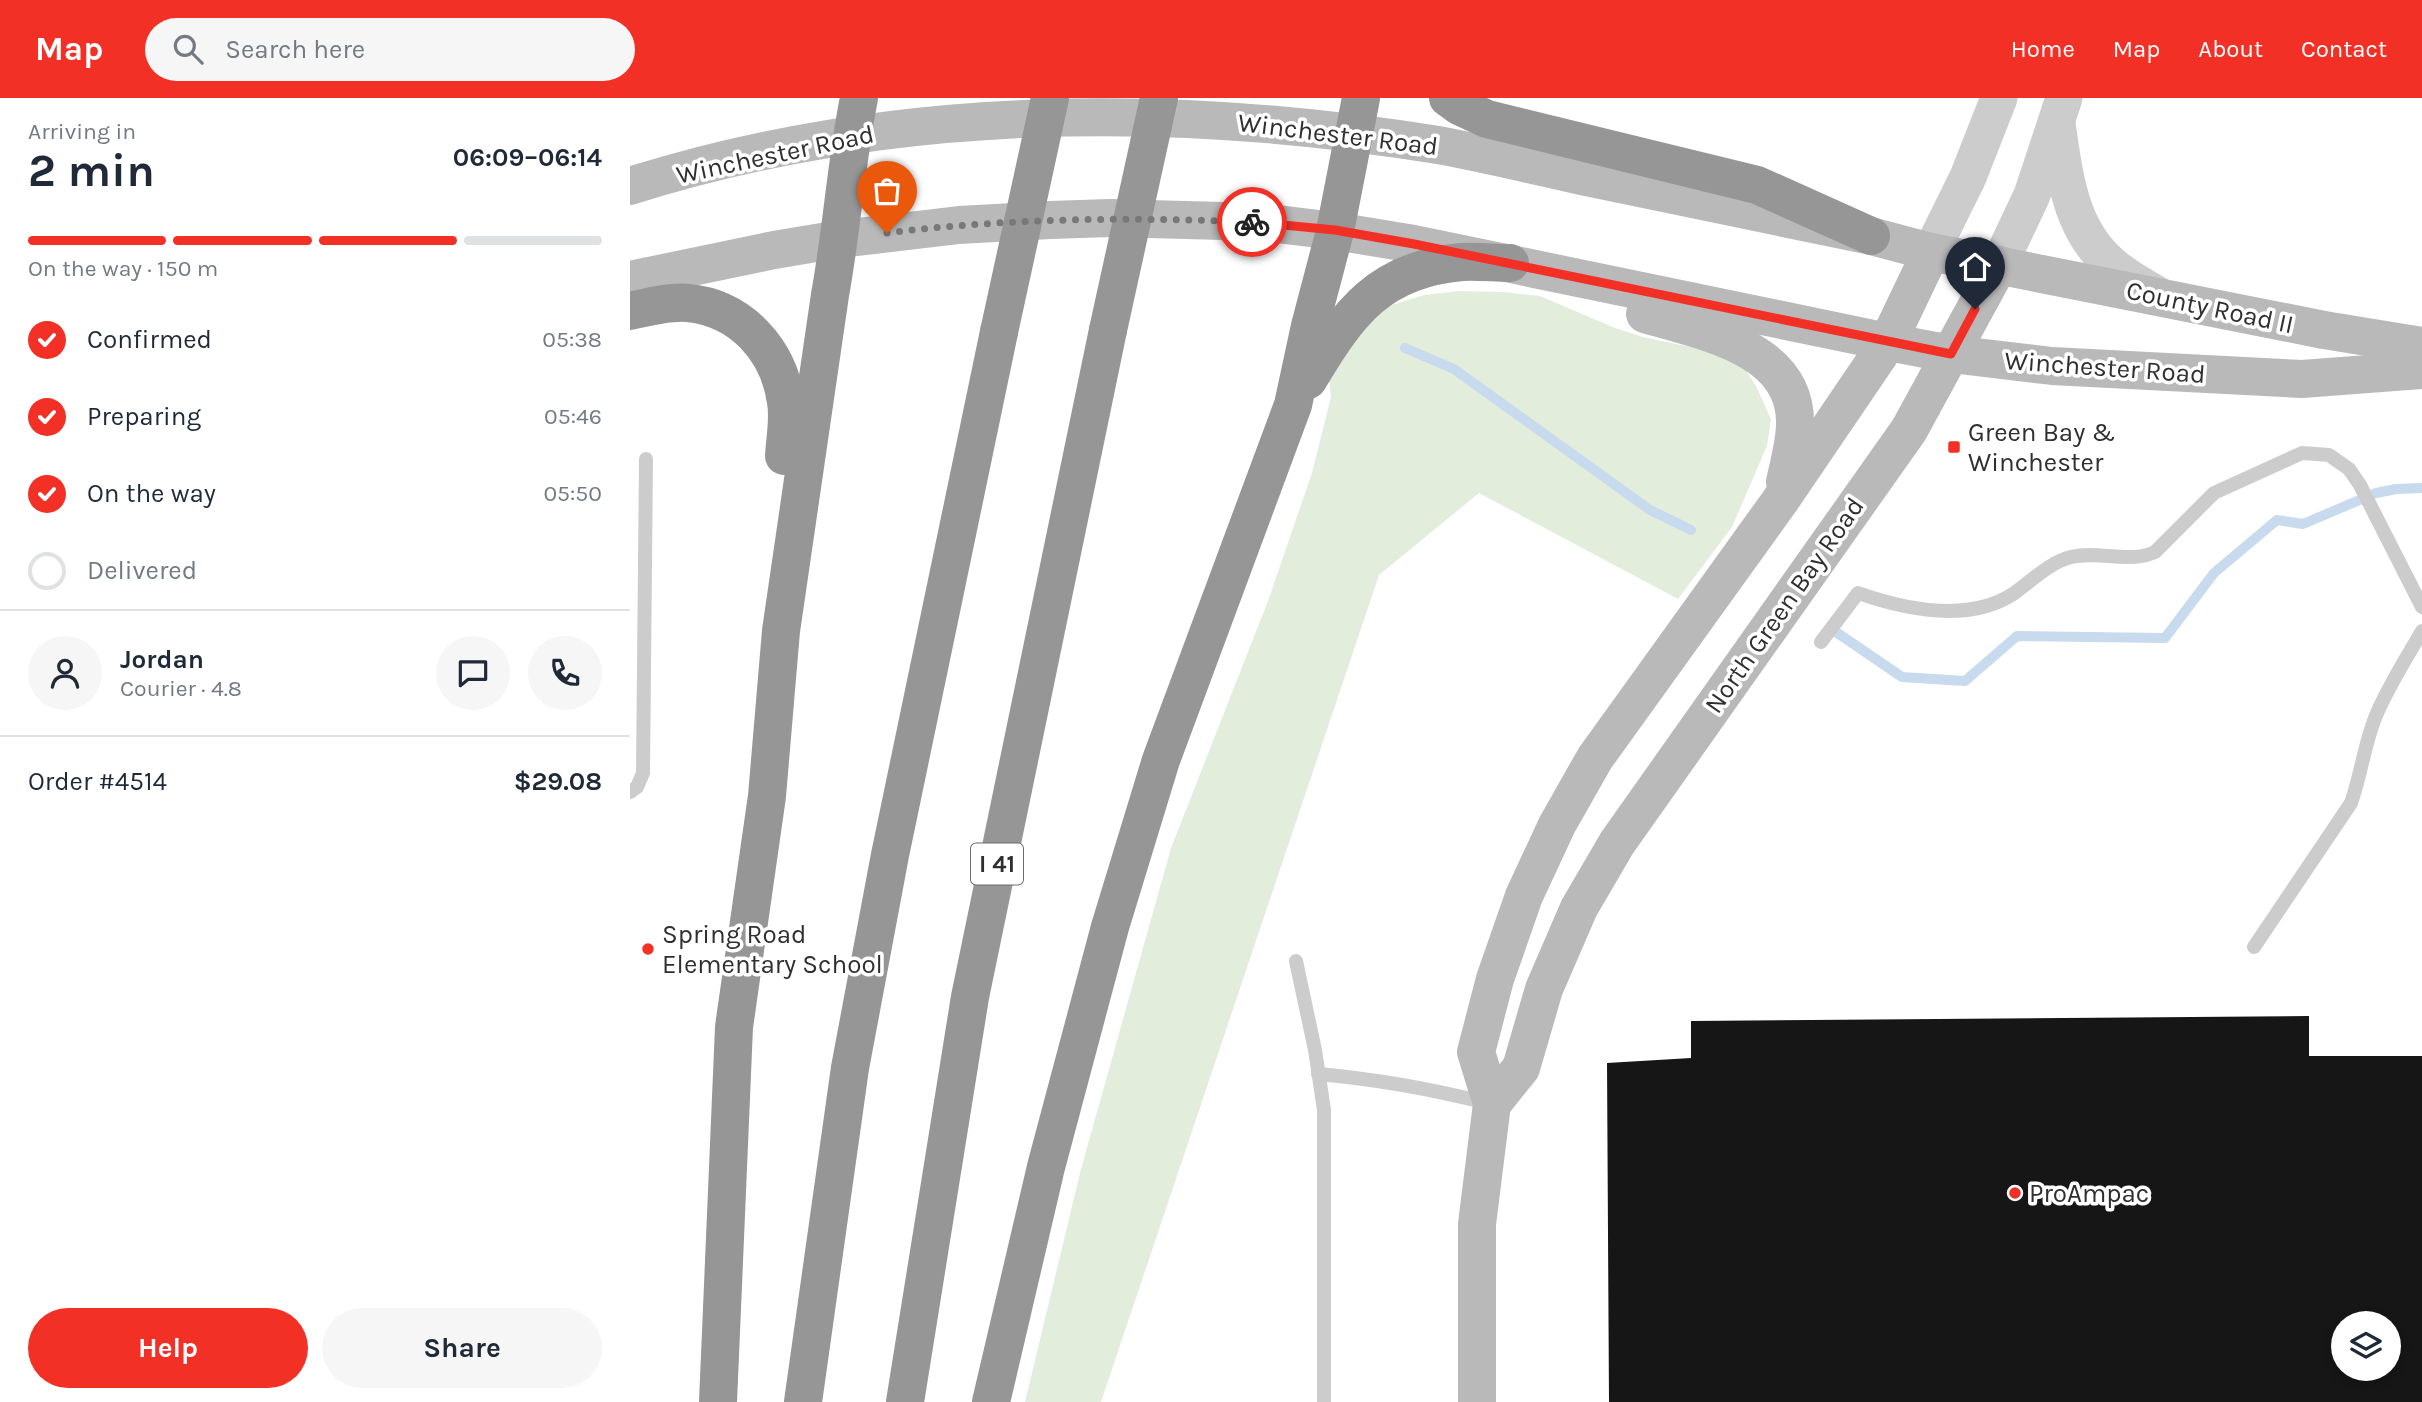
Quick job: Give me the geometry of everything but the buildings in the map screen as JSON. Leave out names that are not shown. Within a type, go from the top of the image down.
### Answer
[{"type":"highway","points":[[718,1402],[734,1027],[767,796],[781,631],[859,98]]},
{"type":"highway","points":[[803,1402],[855,1042],[890,855],[999,332],[1051,98]]},
{"type":"highway","name":"I 41","points":[[905,1402],[970,997],[1108,330],[1159,98]]},
{"type":"highway","points":[[1448,98],[1475,114],[1497,121],[1757,185],[1871,236]]},
{"type":"highway","points":[[991,1402],[1046,1167],[1114,915],[1161,760],[1293,405],[1335,230],[1358,116]]},
{"type":"highway","points":[[1293,405],[1333,339],[1358,306],[1386,285],[1417,270],[1462,262],[1522,265]]},
{"type":"highway","points":[[630,311],[686,302],[714,308],[734,316],[767,349],[783,386],[787,404],[781,631]]},
{"type":"main road","name":"Winchester Road","points":[[630,186],[762,151],[852,135],[957,125],[1090,118],[1226,120],[1358,116],[1440,146],[1999,265]]},
{"type":"main road","name":"Winchester Road","points":[[630,280],[774,250],[959,225],[1110,218],[1261,222],[1335,230],[1522,265],[1951,354],[2052,366],[2302,379],[2422,370]]},
{"type":"main road","points":[[1477,1402],[1477,1224],[1492,1104],[1476,1052],[1494,979],[1524,896],[1557,825],[1595,758],[1780,501],[1888,342],[1931,252]]},
{"type":"main road","points":[[1522,265],[1586,294],[1737,344],[1752,351],[1774,369],[1785,385],[1795,422],[1794,441],[1780,501]]},
{"type":"main road","name":"County Road II","points":[[1999,265],[2325,330],[2422,346]]},
{"type":"main road","name":"North Green Bay Road","points":[[1492,1104],[1521,1068],[1544,989],[1579,908],[1617,843],[1909,430],[1999,265]]},
{"type":"street","points":[[1931,252],[1968,177],[1999,98]]},
{"type":"street","points":[[2060,111],[2065,178],[2075,217],[2090,243],[2115,268],[2159,296]]},
{"type":"street","name":"North Green Bay Road","points":[[1999,265],[2032,195],[2060,111]]},
{"type":"lane","points":[[1821,642],[1858,593],[1905,607],[1970,609],[2010,595],[2043,571],[2071,557],[2096,554],[2144,557],[2155,552],[2214,493],[2302,453],[2329,455],[2348,469],[2367,498],[2422,607]]},
{"type":"lane","points":[[630,792],[637,787],[643,773],[646,459]]},
{"type":"lane","points":[[2254,947],[2351,803],[2361,777],[2368,736],[2422,631]]},
{"type":"lane","points":[[1296,961],[1324,1110],[1324,1402]]},
{"type":"lane","points":[[1318,1074],[1371,1078],[1492,1104]]},
{"type":"green space","points":[[1459,291],[1540,296],[1643,337],[1723,354],[1747,372],[1756,386],[1771,419],[1767,446],[1732,527],[1678,599],[1479,493],[1379,575],[1101,1402],[1025,1402],[1081,1169],[1171,848],[1268,601],[1312,473],[1331,397],[1329,379],[1346,348],[1385,307],[1424,295]]},
{"type":"waterway","points":[[1405,348],[1454,369],[1650,510],[1691,530]]},
{"type":"waterway","points":[[1836,632],[1902,677],[1965,681],[2017,636],[2165,638],[2214,573],[2277,520],[2303,524],[2376,493],[2422,488]]},
{"type":"way so far","points":[[887,233],[959,225],[1110,218],[1252,222]]},
{"type":"place","name":"Green Bay & Winchester","points":[[1954,447]]},
{"type":"place","name":"Spring Road Elementary School","points":[[648,949]]},
{"type":"place","name":"ProAmpac","points":[[2015,1193]]},
{"type":"route","points":[[1252,222],[1335,230],[1414,244],[1951,354],[1975,309]]}]
